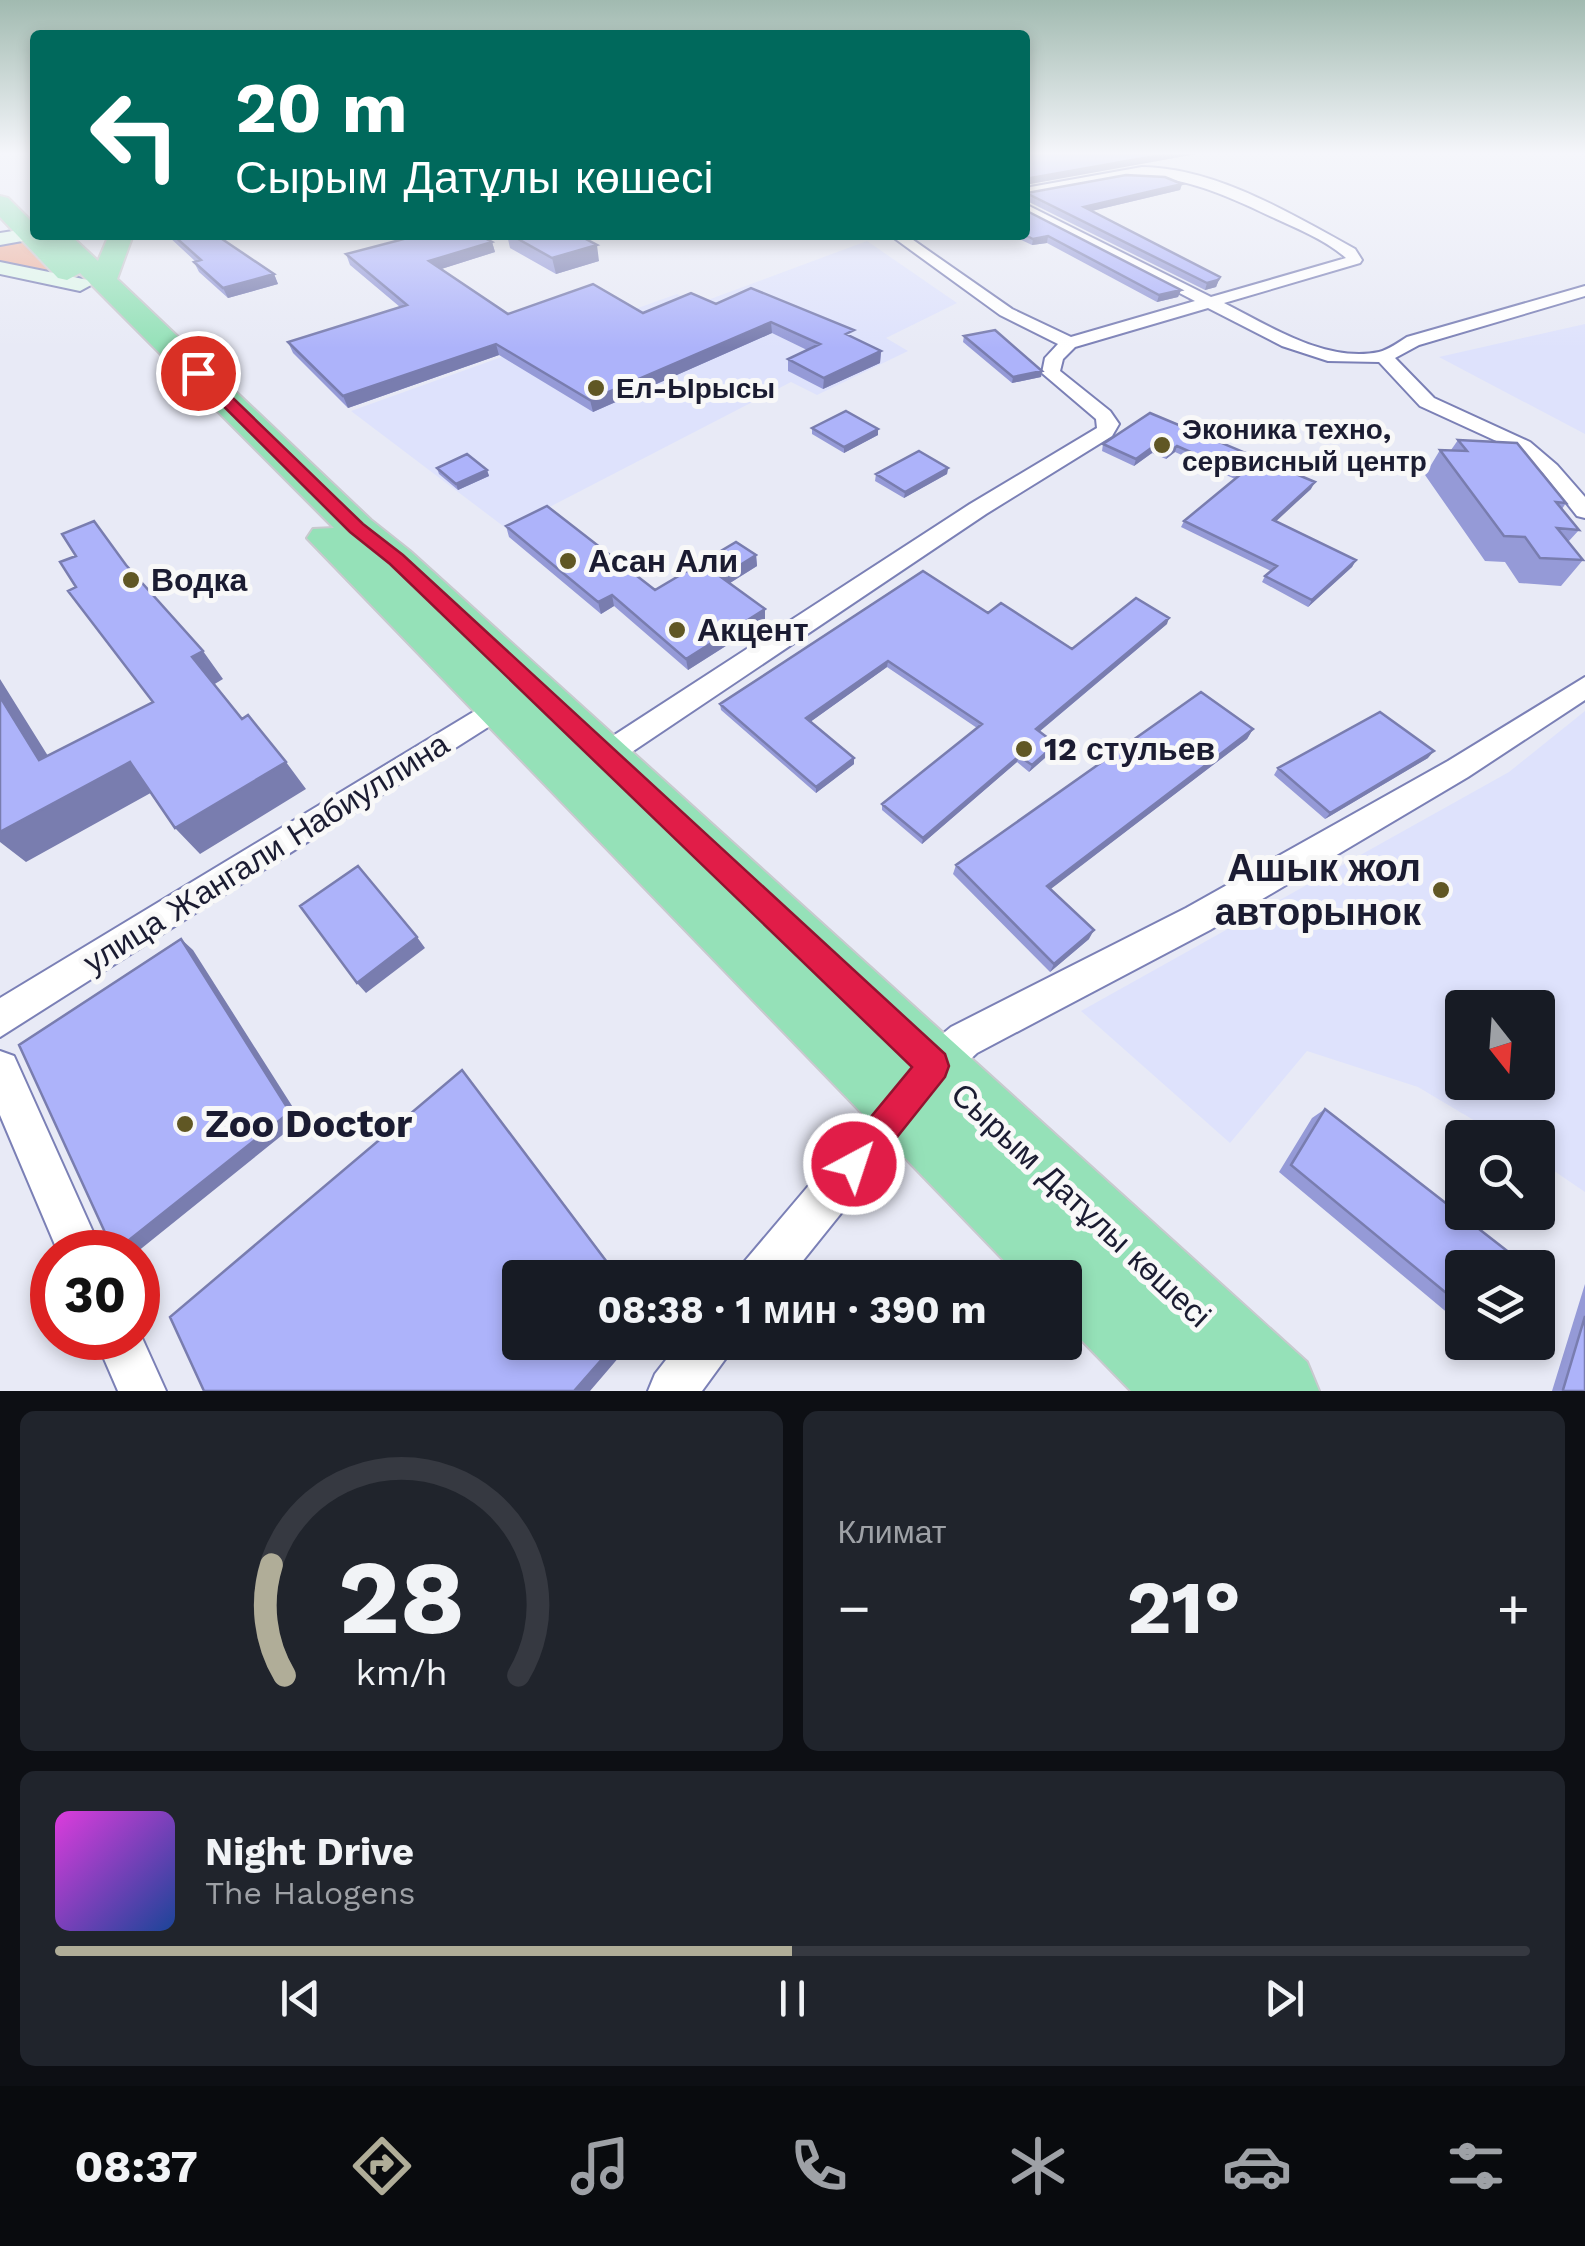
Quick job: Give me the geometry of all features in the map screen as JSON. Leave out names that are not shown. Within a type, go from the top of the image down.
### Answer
[{"type":"highway","name":"Сырым Датұлы көшесі","points":[[39,240],[91,282],[186,398],[514,697],[917,1086],[1278,1391]]},
{"type":"highway","points":[[91,282],[118,240]]},
{"type":"highway","name":"Сырым Датұлы көшесі","points":[[917,1086],[1188,1391]]},
{"type":"main road","points":[[0,268],[91,282]]},
{"type":"street","points":[[1044,218],[1288,342],[1334,357],[1384,357],[1413,341],[1585,291]]},
{"type":"street","points":[[587,767],[978,509],[1105,432],[1109,424],[1104,415],[1051,373],[1054,358],[1069,343],[1355,260],[1350,252],[1281,218]]},
{"type":"street","points":[[905,240],[1006,312],[1069,343]]},
{"type":"street","points":[[1384,357],[1427,402],[1522,446],[1550,469],[1585,510]]},
{"type":"street","points":[[775,1260],[917,1086],[964,1040],[1198,919],[1442,778],[1585,686]]},
{"type":"street","name":"улица Жангали Набиуллина","points":[[0,1019],[514,697]]},
{"type":"street","points":[[0,1070],[70,1230]]},
{"type":"street","points":[[128,1360],[142,1391]]},
{"type":"street","points":[[672,1391],[696,1360]]},
{"type":"shaded area","points":[[23,240],[60,277],[37,269],[0,266],[0,245]]},
{"type":"shaded area","name":"Ел-Ырысы","points":[[867,241],[957,303],[886,338],[908,351],[817,395],[791,382],[507,529],[351,411],[677,294],[697,304]]},
{"type":"shaded area","points":[[1585,324],[1585,434],[1439,357]]},
{"type":"shaded area","name":"Ашык жол авторынок","points":[[1585,711],[1585,1192],[1555,1172],[1555,1120],[1473,1120],[1418,1087],[1307,1051],[1230,1143],[1081,1011],[1509,772]]},
{"type":"building","points":[[1030,218],[1040,218],[1181,290],[1159,295],[1048,236],[1033,239]]},
{"type":"building","points":[[1076,218],[1105,218],[1220,277],[1207,283]]},
{"type":"building","points":[[179,240],[223,240],[274,274],[223,288],[194,262],[201,260]]},
{"type":"building","points":[[400,240],[488,240],[492,242],[429,261],[508,314],[593,284],[643,313],[691,293],[716,304],[751,288],[854,330],[846,334],[881,351],[824,378],[788,359],[820,344],[771,322],[590,400],[496,344],[343,396],[288,342],[407,305],[346,254]]},
{"type":"building","points":[[520,240],[588,240],[597,245],[552,258]]},
{"type":"building","points":[[995,330],[1042,371],[1013,377],[964,336]]},
{"type":"building","points":[[846,411],[878,429],[844,447],[812,428]]},
{"type":"building","points":[[1150,413],[1315,482],[1273,520],[1356,560],[1312,600],[1265,576],[1277,566],[1184,521],[1241,474],[1177,446],[1168,453],[1154,446],[1136,459],[1103,444]]},
{"type":"building","points":[[1458,440],[1517,443],[1566,503],[1556,502],[1579,530],[1557,528],[1583,560],[1540,558],[1525,537],[1504,536],[1440,450],[1467,451]]},
{"type":"building","points":[[919,451],[948,468],[905,492],[876,474]]},
{"type":"building","points":[[467,454],[487,470],[456,484],[437,468]]},
{"type":"building","points":[[547,506],[655,590],[736,542],[756,555],[721,577],[765,609],[686,659],[612,595],[598,602],[506,526]]},
{"type":"building","points":[[94,521],[126,565],[203,651],[192,657],[242,719],[248,715],[286,762],[175,828],[130,762],[0,832],[0,697],[39,760],[153,702],[68,591],[76,587],[60,562],[76,556],[62,534]]},
{"type":"building","points":[[923,571],[988,613],[1001,603],[1072,649],[1136,598],[1169,618],[1036,729],[1056,744],[1032,765],[1019,756],[923,838],[882,804],[982,724],[888,661],[806,718],[854,758],[816,787],[720,704]]},
{"type":"building","points":[[1201,692],[1253,729],[1047,886],[1094,930],[1054,964],[956,865]]},
{"type":"building","points":[[1380,712],[1434,751],[1330,813],[1278,768]]},
{"type":"building","points":[[358,866],[417,937],[357,983],[300,906]]},
{"type":"building","points":[[181,939],[290,1112],[142,1230],[104,1230],[19,1045]]},
{"type":"building","points":[[462,1070],[605,1260],[502,1260],[502,1360],[601,1360],[574,1391],[204,1391],[170,1317]]},
{"type":"building","points":[[1325,1109],[1445,1203],[1445,1230],[1480,1230],[1506,1250],[1445,1250],[1445,1292],[1291,1165]]},
{"type":"building","points":[[1585,1316],[1585,1391],[1564,1391],[1563,1390]]},
{"type":"place","name":"Ел-Ырысы","points":[[596,388]]},
{"type":"place","name":"Эконика техно, сервисный центр","points":[[1162,445]]},
{"type":"place","name":"Асан Али","points":[[568,561]]},
{"type":"place","name":"Водка","points":[[131,580]]},
{"type":"place","name":"Акцент","points":[[677,630]]},
{"type":"place","name":"12 стульев","points":[[1024,749]]},
{"type":"place","name":"Ашык жол авторынок","points":[[1441,890]]},
{"type":"place","name":"Zoo Doctor","points":[[185,1124]]},
{"type":"route","points":[[198,373],[357,528],[396,560],[934,1066],[854,1164]]}]
